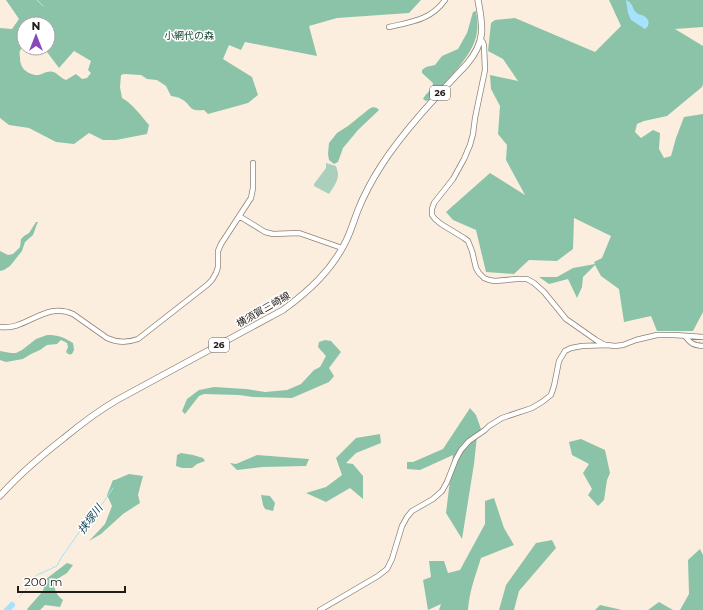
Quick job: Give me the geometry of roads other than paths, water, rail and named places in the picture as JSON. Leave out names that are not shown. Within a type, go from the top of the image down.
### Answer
[{"type":"main road","name":"横須賀三崎線","points":[[0,496],[35,461],[99,410],[283,310],[310,289],[335,260],[342,248],[349,235],[362,201],[386,158],[411,126],[471,59],[481,40],[482,25],[478,0]]},
{"type":"street","points":[[389,27],[423,18],[437,10],[445,0]]},
{"type":"street","points":[[481,40],[484,46],[485,70],[469,150],[448,186],[434,203],[432,215],[441,224],[468,241],[476,268],[484,278],[495,281],[527,279],[544,292],[566,319],[596,340],[607,345]]},
{"type":"street","points":[[0,326],[13,326],[49,312],[62,311],[73,314],[112,340],[125,342],[138,339],[212,280],[217,269],[218,254],[222,242],[253,194],[253,163]]},
{"type":"street","points":[[239,216],[265,232],[273,234],[300,233],[342,248]]},
{"type":"street","points":[[320,610],[388,569],[402,526],[412,510],[434,499],[442,491],[456,459],[461,450],[469,441],[502,418],[532,408],[551,395],[559,360],[565,351],[582,346],[624,345],[656,335],[703,337]]},
{"type":"street","points":[[685,336],[693,344],[703,346]]},
{"type":"water","points":[[626,0],[637,13],[647,19],[647,28],[645,29],[631,20],[628,13]]},
{"type":"waterway","points":[[37,0],[43,6]]},
{"type":"waterway","name":"挟塚川","points":[[66,551],[113,488]]},
{"type":"waterway","name":"挟塚川","points":[[19,597],[26,590],[32,579],[37,575],[57,566],[65,552]]},
{"type":"waterway","name":"挟塚川","points":[[7,610],[12,605]]},
{"type":"park label","name":"小網代の森","points":[[189,35]]}]
